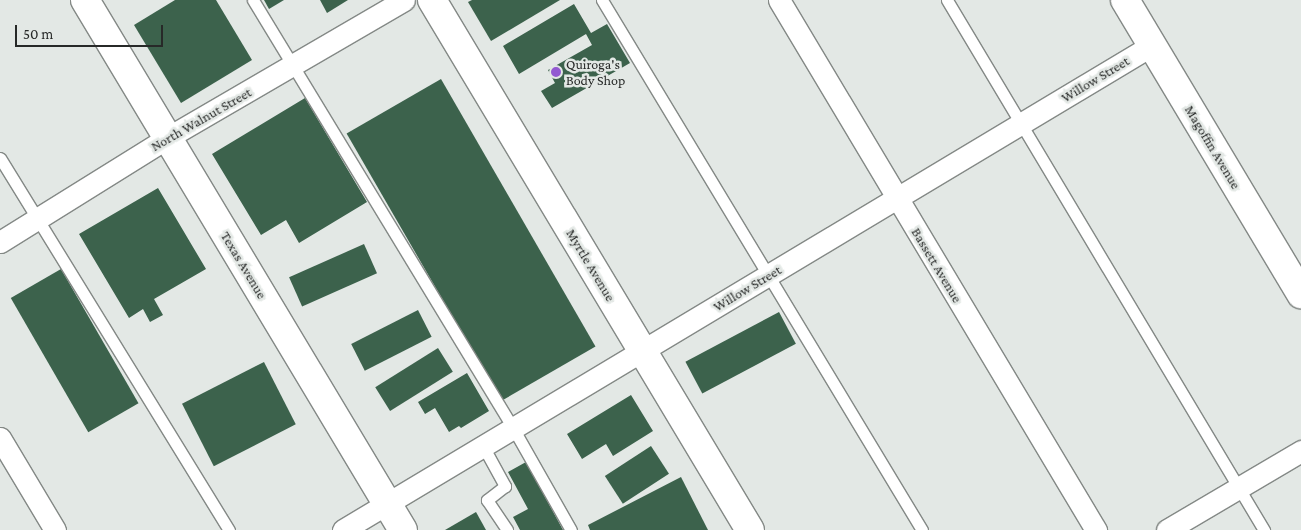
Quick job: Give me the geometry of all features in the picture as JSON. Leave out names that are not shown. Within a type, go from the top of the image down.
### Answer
[{"type":"street","name":"Texas Avenue","points":[[85,0],[403,530]]},
{"type":"street","name":"North Walnut Street","points":[[0,242],[167,138],[404,0]]},
{"type":"street","name":"Myrtle Avenue","points":[[432,0],[750,530]]},
{"type":"street","name":"Bassett Avenue","points":[[778,0],[1096,530]]},
{"type":"street","name":"Magoffin Avenue","points":[[1125,0],[1301,294]]},
{"type":"street","name":"Willow Street","points":[[343,530],[1152,45]]},
{"type":"street","points":[[0,438],[55,530]]},
{"type":"street","points":[[1167,530],[1301,451]]},
{"type":"lane","points":[[253,0],[513,428],[571,530]]},
{"type":"lane","points":[[602,0],[922,530]]},
{"type":"lane","points":[[947,0],[1264,530]]},
{"type":"lane","points":[[0,158],[229,530]]},
{"type":"lane","points":[[483,446],[506,486],[486,500],[506,530]]},
{"type":"building","points":[[175,0],[216,0],[252,60],[181,103],[134,25]]},
{"type":"building","points":[[264,0],[284,0],[269,9]]},
{"type":"building","points":[[320,0],[348,0],[327,13]]},
{"type":"building","points":[[472,0],[560,0],[491,41],[468,2]]},
{"type":"building","points":[[574,4],[591,33],[607,24],[630,63],[552,108],[541,91],[555,83],[548,70],[592,45],[586,34],[519,74],[503,46]]},
{"type":"building","points":[[441,79],[596,347],[501,401],[347,134]]},
{"type":"building","points":[[305,98],[367,202],[299,243],[286,220],[261,235],[212,154]]},
{"type":"building","points":[[158,188],[206,269],[154,299],[163,315],[150,322],[143,309],[129,318],[79,234]]},
{"type":"building","points":[[364,244],[377,273],[302,307],[289,277]]},
{"type":"building","points":[[61,269],[138,403],[88,432],[11,298]]},
{"type":"building","points":[[418,310],[432,337],[365,371],[351,344]]},
{"type":"building","points":[[779,312],[796,344],[702,394],[685,362]]},
{"type":"building","points":[[438,348],[453,372],[390,411],[375,387]]},
{"type":"building","points":[[264,362],[296,424],[214,466],[182,404]]},
{"type":"building","points":[[467,373],[489,411],[461,428],[459,426],[449,432],[435,408],[425,414],[418,402]]},
{"type":"building","points":[[631,395],[653,431],[613,456],[606,444],[582,459],[567,434]]},
{"type":"building","points":[[651,446],[669,474],[623,504],[605,476]]},
{"type":"building","points":[[526,462],[563,530],[520,530],[513,517],[528,509],[508,472]]},
{"type":"building","points":[[681,477],[708,530],[590,530],[588,525]]},
{"type":"building","points":[[476,512],[486,530],[445,530]]},
{"type":"place","name":"Quiroga's Body Shop","points":[[556,72]]}]
